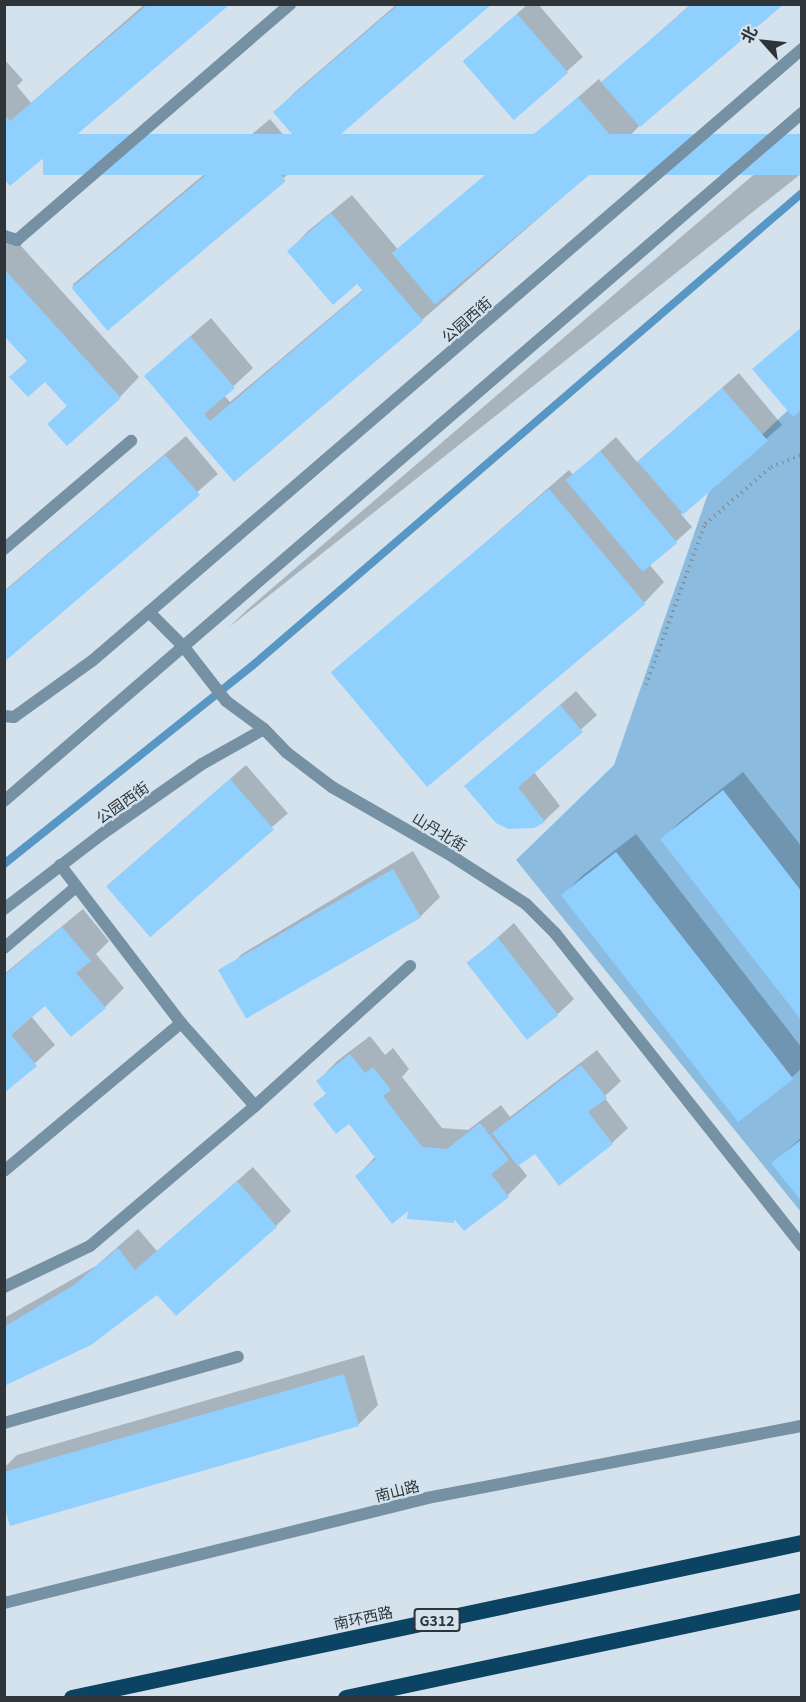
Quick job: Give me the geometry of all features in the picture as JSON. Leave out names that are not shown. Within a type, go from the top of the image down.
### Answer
[{"type":"highway","name":"南环西路","points":[[72,1698],[801,1543]]},
{"type":"highway","points":[[346,1698],[801,1601]]},
{"type":"street","points":[[4,236],[17,240],[290,4]]},
{"type":"street","name":"公园西街","points":[[149,612],[801,49]]},
{"type":"street","points":[[4,801],[801,112]]},
{"type":"street","points":[[4,549],[131,441]]},
{"type":"street","points":[[4,716],[14,717],[92,661],[149,612]]},
{"type":"street","name":"山丹北街","points":[[149,612],[184,647],[226,701],[264,729],[286,752],[332,787],[447,853],[526,904],[555,933],[801,1246]]},
{"type":"street","name":"公园西街","points":[[4,909],[60,865],[202,764],[264,729]]},
{"type":"street","points":[[60,865],[181,1023],[255,1106]]},
{"type":"street","points":[[4,948],[76,886]]},
{"type":"street","points":[[4,1287],[90,1246],[255,1106],[410,966]]},
{"type":"street","points":[[4,1171],[181,1023]]},
{"type":"street","points":[[4,1423],[238,1357]]},
{"type":"street","name":"南山路","points":[[4,1603],[427,1498],[801,1426]]},
{"type":"path","points":[[646,685],[705,524],[771,467],[801,455]]},
{"type":"shaded area","points":[[801,398],[801,1212],[516,860],[614,765],[712,482]]},
{"type":"building","points":[[399,4],[492,4],[313,158],[273,112]]},
{"type":"building","points":[[692,4],[784,4],[640,127],[601,82]]},
{"type":"building","points":[[147,5],[229,5],[48,159],[46,156],[10,186],[4,179],[4,114],[10,121]]},
{"type":"building","points":[[517,14],[568,73],[514,120],[463,61]]},
{"type":"building","points":[[578,97],[621,148],[435,305],[392,253]]},
{"type":"building","points":[[43,134],[802,134],[802,175],[43,175]]},
{"type":"building","points":[[250,138],[286,181],[108,331],[72,288]]},
{"type":"building","points":[[331,213],[423,321],[234,482],[144,376],[190,336],[235,388],[204,414],[210,421],[363,291],[357,284],[333,305],[287,251]]},
{"type":"building","points":[[4,269],[121,398],[67,446],[47,424],[67,406],[45,382],[28,397],[9,377],[27,361],[4,336]]},
{"type":"building","points":[[802,327],[802,409],[793,417],[752,369]]},
{"type":"building","points":[[722,388],[768,441],[683,514],[637,461]]},
{"type":"building","points":[[600,451],[677,543],[643,572],[566,480]]},
{"type":"building","points":[[165,455],[200,495],[4,662],[4,592]]},
{"type":"building","points":[[549,489],[645,604],[427,787],[331,672]]},
{"type":"building","points":[[560,705],[583,732],[518,787],[545,822],[534,828],[508,829],[496,823],[464,786]]},
{"type":"building","points":[[230,779],[274,830],[150,937],[106,887]]},
{"type":"building","points":[[723,790],[802,892],[802,1021],[660,839]]},
{"type":"building","points":[[616,852],[793,1079],[738,1122],[561,895]]},
{"type":"building","points":[[393,869],[421,917],[246,1018],[218,970]]},
{"type":"building","points":[[62,927],[91,961],[76,973],[106,1008],[71,1037],[45,1006],[11,1035],[37,1066],[4,1093],[4,975]]},
{"type":"building","points":[[498,938],[558,1015],[527,1040],[466,963]]},
{"type":"building","points":[[350,1054],[365,1073],[373,1067],[391,1090],[383,1096],[422,1147],[447,1149],[480,1123],[509,1160],[491,1174],[509,1197],[464,1231],[454,1219],[454,1223],[407,1219],[408,1211],[392,1224],[355,1176],[376,1159],[349,1124],[336,1134],[313,1104],[326,1094],[316,1081]]},
{"type":"building","points":[[581,1065],[607,1098],[588,1112],[613,1144],[559,1186],[535,1154],[518,1166],[492,1133]]},
{"type":"building","points":[[802,1139],[802,1202],[771,1163]]},
{"type":"building","points":[[237,1181],[277,1227],[176,1316],[157,1295],[91,1345],[4,1386],[4,1327],[74,1285],[118,1248],[135,1270]]},
{"type":"building","points":[[344,1374],[359,1426],[10,1526],[4,1506],[4,1472]]},
{"type":"waterway","points":[[4,864],[252,666],[802,193]]}]
